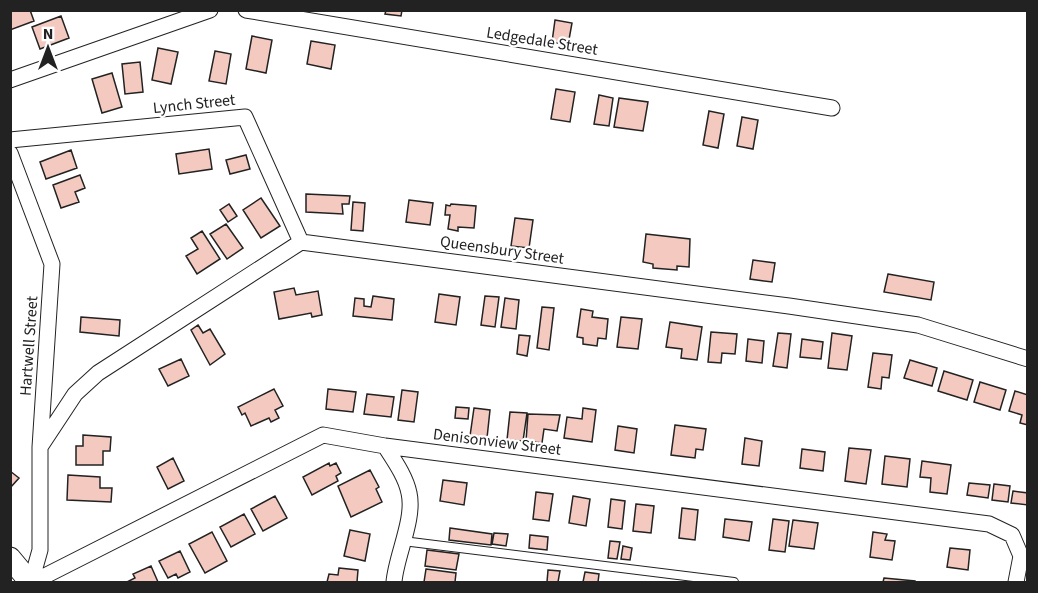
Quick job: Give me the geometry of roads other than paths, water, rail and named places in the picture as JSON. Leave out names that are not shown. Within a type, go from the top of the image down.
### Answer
[{"type":"main road","points":[[10,558],[31,582]]},
{"type":"street","points":[[10,80],[210,10]]},
{"type":"street","name":"Ledgedale Street","points":[[246,10],[832,108]]},
{"type":"street","name":"Lynch Street","points":[[10,140],[245,117],[301,242]]},
{"type":"street","name":"Hartwell Street","points":[[10,153],[52,264],[40,447],[40,550],[31,582]]},
{"type":"street","points":[[40,447],[75,394],[98,373],[301,242]]},
{"type":"street","name":"Queensbury Street","points":[[301,242],[918,325],[1028,359]]},
{"type":"street","name":"Denisonview Street","points":[[31,582],[323,435],[386,446],[989,524],[1012,535],[1021,556],[1016,582]]},
{"type":"street","points":[[386,446],[410,494],[408,517],[394,582]]},
{"type":"lane","points":[[403,541],[734,582]]}]
